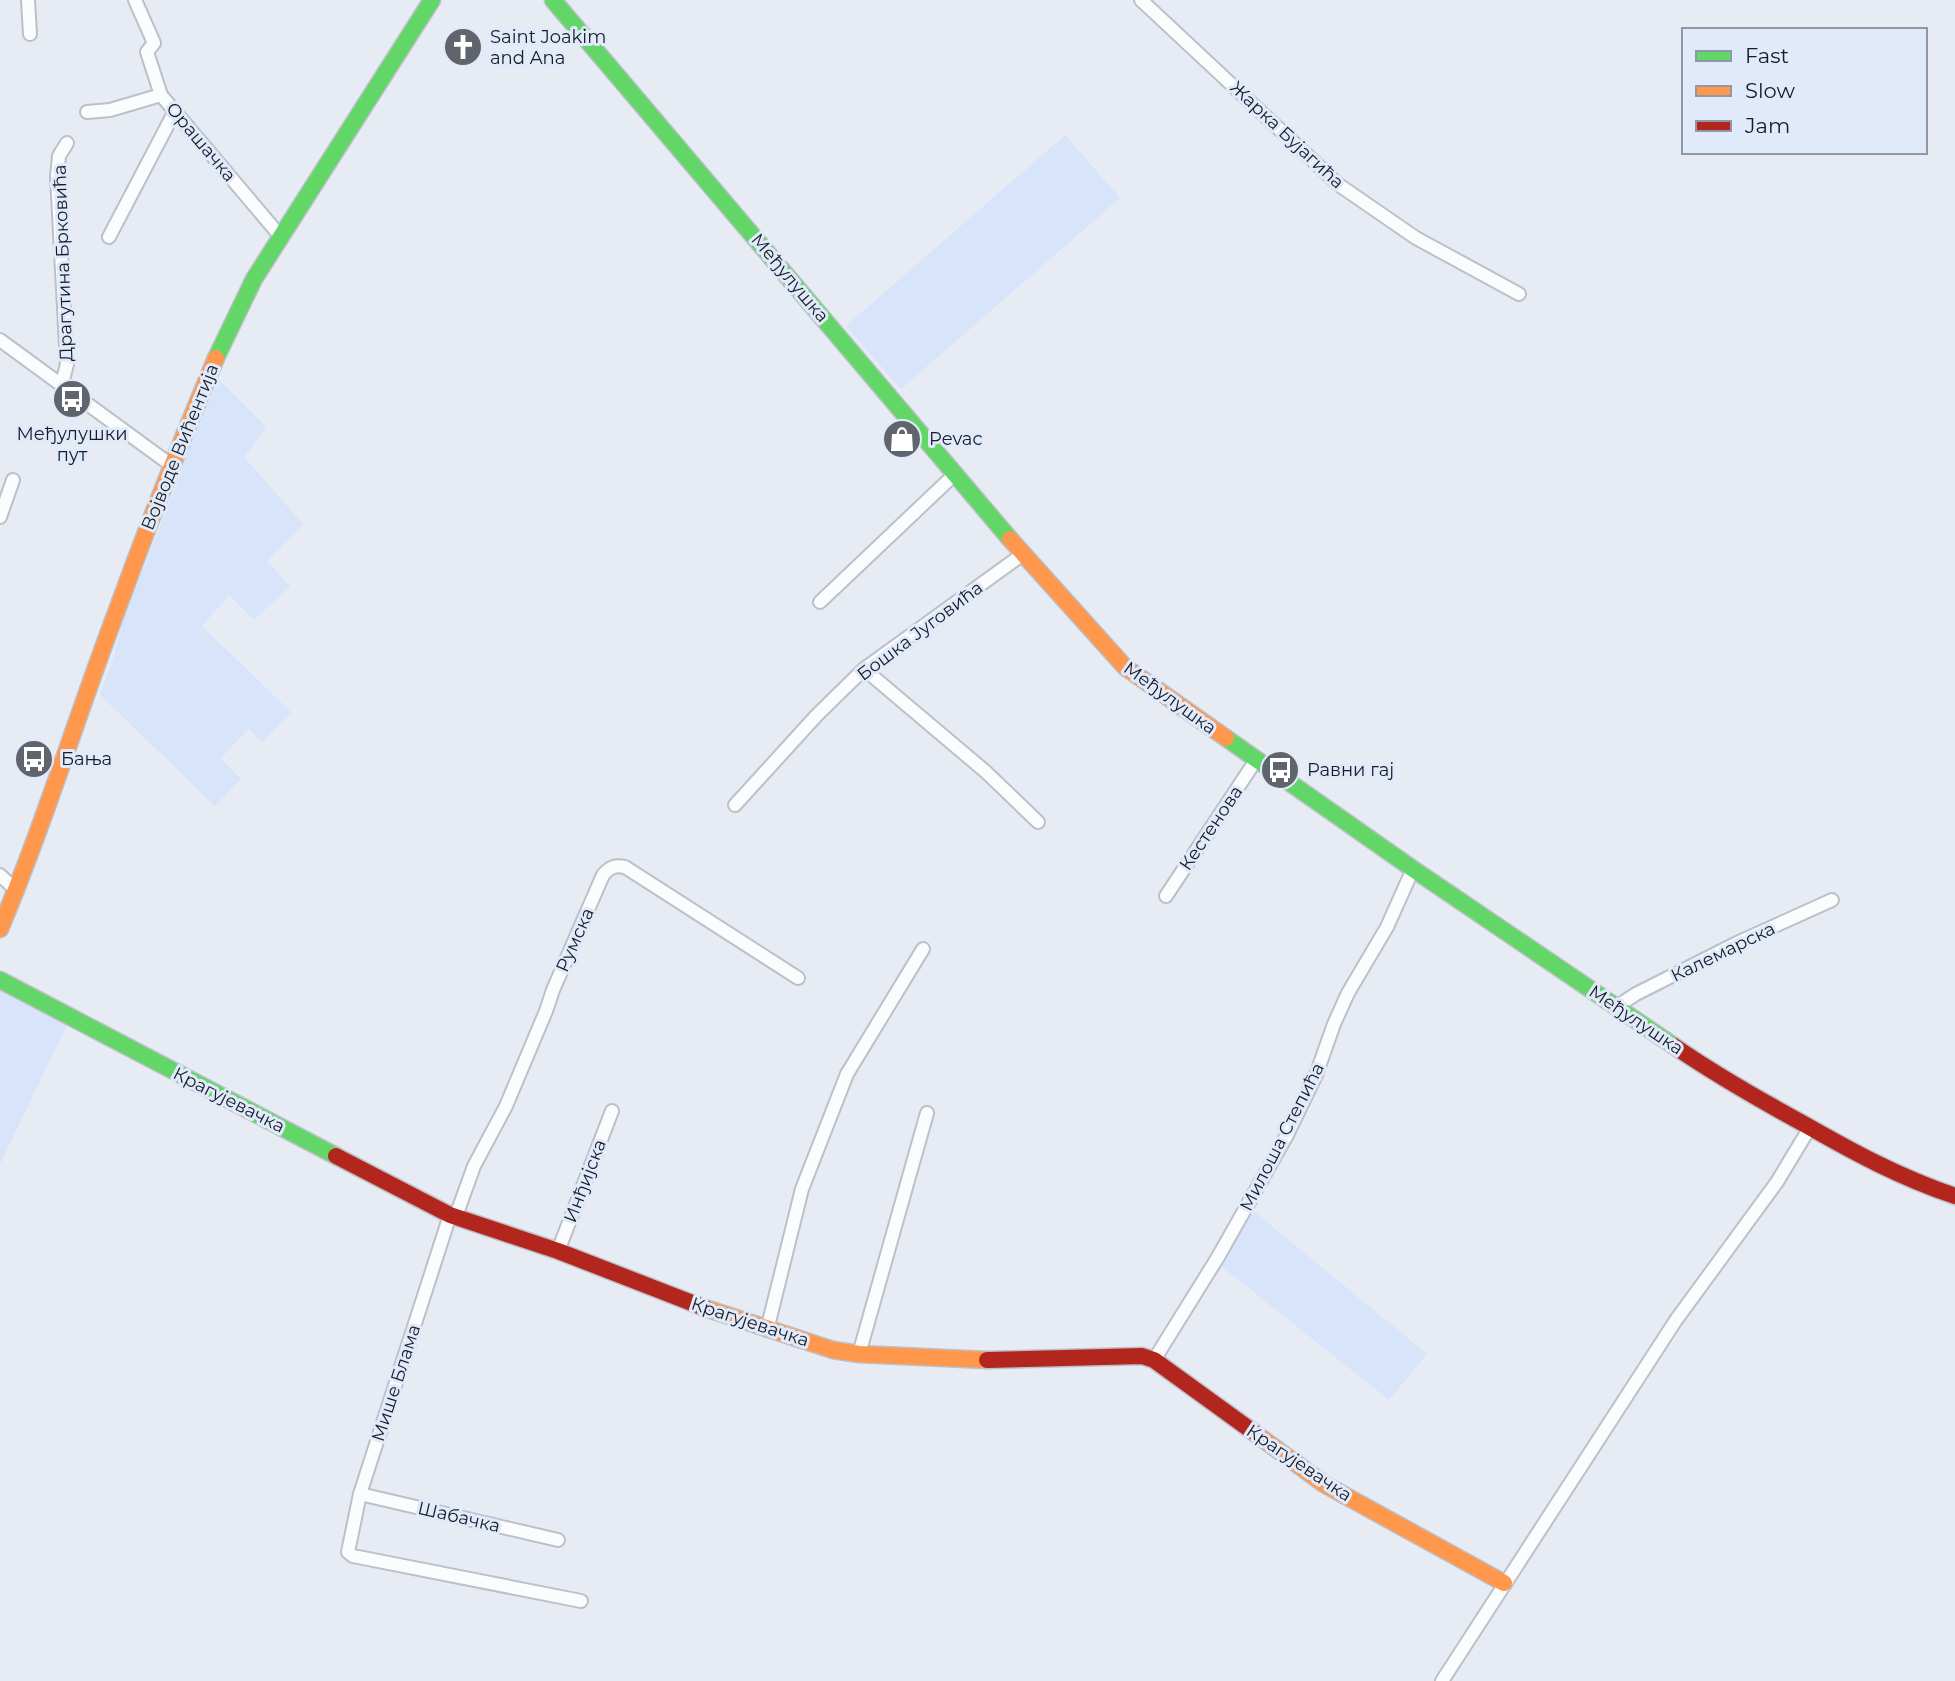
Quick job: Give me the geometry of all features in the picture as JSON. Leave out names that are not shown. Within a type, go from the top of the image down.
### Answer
[{"type":"street","points":[[28,0],[30,34]]},
{"type":"street","name":"Орашачка","points":[[135,0],[154,43],[147,52],[160,95],[281,237]]},
{"type":"street","name":"Војводе Вићентија","points":[[0,929],[17,891],[111,624],[171,465],[236,313],[281,237],[432,0]]},
{"type":"street","name":"Међулушка","points":[[553,0],[1023,554],[1125,667],[1413,869],[1721,1078],[1880,1167],[1955,1196]]},
{"type":"street","name":"Жарка Бујагића","points":[[1141,0],[1339,185],[1416,238],[1519,294]]},
{"type":"street","points":[[87,112],[110,110],[160,95]]},
{"type":"street","points":[[109,237],[175,111]]},
{"type":"street","name":"Драгутина Брковића","points":[[62,384],[66,364],[57,177],[59,156],[67,143]]},
{"type":"street","points":[[0,340],[171,465]]},
{"type":"street","points":[[820,602],[955,474]]},
{"type":"street","points":[[0,517],[13,480]]},
{"type":"street","name":"Бошка Југовића","points":[[734,805],[817,715],[864,669],[1023,554]]},
{"type":"street","points":[[864,669],[986,772],[1038,822]]},
{"type":"street","name":"Кестенова","points":[[1166,896],[1256,760]]},
{"type":"street","name":"Румска","points":[[453,1215],[474,1166],[506,1106],[553,990],[604,875],[610,868],[617,865],[625,867],[798,978]]},
{"type":"street","name":"Милоша Степића","points":[[1154,1360],[1218,1257],[1287,1135],[1317,1074],[1339,1014],[1387,927],[1413,869]]},
{"type":"street","points":[[0,874],[17,891]]},
{"type":"street","name":"Калемарска","points":[[1616,1007],[1636,994],[1737,943],[1832,900]]},
{"type":"street","points":[[767,1329],[802,1189],[847,1073],[922,949]]},
{"type":"street","name":"Крагујевачка","points":[[0,979],[141,1055],[453,1215],[767,1329],[832,1350],[859,1354],[985,1360],[1115,1355],[1142,1356],[1154,1360],[1324,1483],[1504,1583]]},
{"type":"street","name":"Инђијска","points":[[558,1251],[612,1111]]},
{"type":"street","points":[[859,1354],[927,1113]]},
{"type":"street","points":[[1442,1681],[1676,1320],[1777,1182],[1809,1129]]},
{"type":"street","name":"Мише Блама","points":[[453,1215],[360,1494],[348,1552],[353,1556],[581,1601]]},
{"type":"street","name":"Шабачка","points":[[360,1494],[558,1540]]},
{"type":"shaded area","points":[[1065,135],[1120,198],[901,389],[846,326]]},
{"type":"shaded area","points":[[219,380],[266,427],[244,457],[303,524],[267,561],[290,586],[254,620],[229,595],[202,626],[291,712],[262,742],[248,729],[221,758],[241,779],[215,806],[100,695],[114,656],[125,610],[181,473],[189,445]]},
{"type":"shaded area","points":[[0,988],[68,1023],[0,1164]]},
{"type":"shaded area","points":[[1251,1209],[1427,1354],[1389,1400],[1220,1265]]},
{"type":"traffic: fast","points":[[216,358],[254,279],[432,0]]},
{"type":"traffic: fast","points":[[553,0],[1010,539]]},
{"type":"traffic: fast","points":[[1226,738],[1674,1046]]},
{"type":"traffic: fast","points":[[0,980],[336,1156]]},
{"type":"traffic: slow","points":[[0,929],[141,546],[216,358]]},
{"type":"traffic: slow","points":[[1010,539],[1125,667],[1226,738]]},
{"type":"traffic: slow","points":[[705,1308],[833,1350],[859,1354],[987,1360]]},
{"type":"traffic: slow","points":[[1252,1431],[1324,1484],[1504,1583]]},
{"type":"traffic: jam","points":[[1674,1046],[1738,1087],[1841,1145],[1896,1173],[1955,1196]]},
{"type":"traffic: jam","points":[[336,1156],[450,1215],[558,1251],[705,1308]]},
{"type":"traffic: jam","points":[[987,1360],[1142,1356],[1154,1360],[1252,1431]]},
{"type":"place","name":"Saint Joakim and Ana","points":[[463,47]]},
{"type":"place","name":"Међулушки пут","points":[[72,399]]},
{"type":"place","name":"Pevac","points":[[902,439]]},
{"type":"place","name":"Бања","points":[[34,759]]},
{"type":"place","name":"Равни гај","points":[[1280,770]]}]
